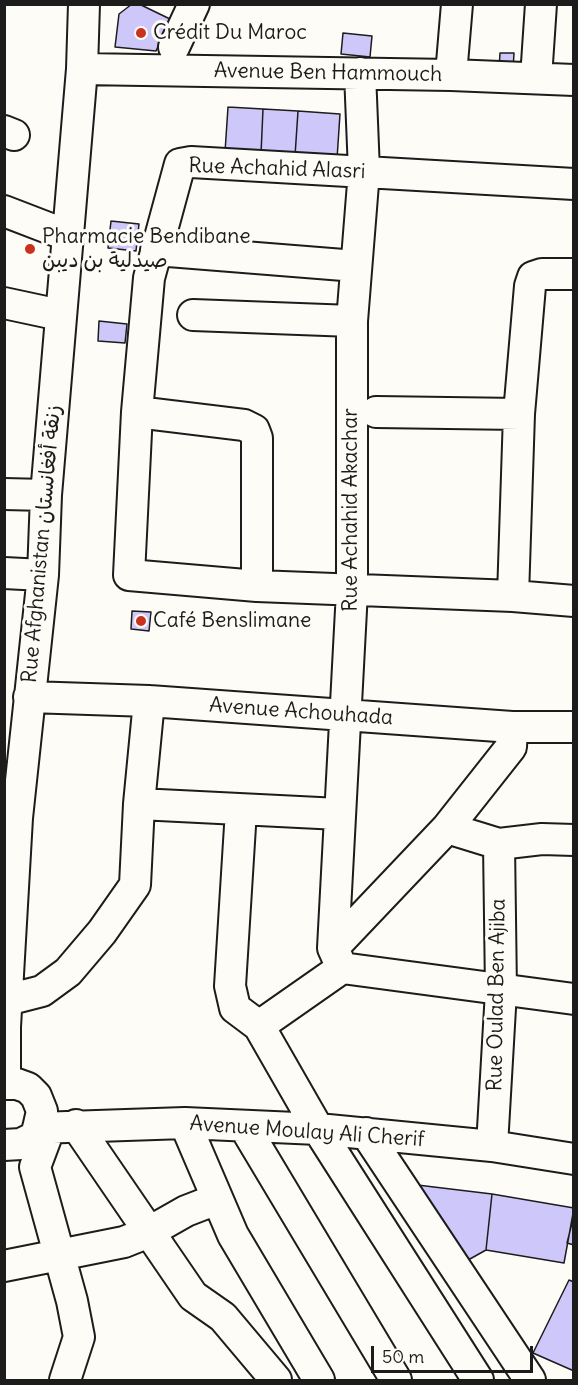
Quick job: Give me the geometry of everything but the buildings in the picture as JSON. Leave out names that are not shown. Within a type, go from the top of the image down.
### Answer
[{"type":"street","name":"Rue Afghanistan زنقة أفغانستان","points":[[5,1084],[11,819],[29,697],[43,574],[46,495],[82,69],[84,4]]},
{"type":"street","points":[[174,47],[194,4]]},
{"type":"street","points":[[451,75],[457,4]]},
{"type":"street","points":[[536,78],[541,4]]},
{"type":"street","name":"Avenue Ben Hammouch","points":[[82,69],[451,75],[573,80]]},
{"type":"street","name":"Rue Achahid Akachar","points":[[337,958],[339,814],[352,591],[352,321],[364,171],[360,74]]},
{"type":"street","name":"Rue Achahid Alasri","points":[[257,586],[129,575],[137,412],[149,278],[180,164],[191,162],[573,184]]},
{"type":"street","points":[[4,211],[56,231],[68,232]]},
{"type":"street","points":[[156,250],[356,266]]},
{"type":"street","points":[[513,596],[519,414],[530,286],[533,277],[542,274],[573,274]]},
{"type":"street","points":[[4,303],[60,315]]},
{"type":"street","points":[[193,315],[352,321]]},
{"type":"street","points":[[137,412],[244,425],[254,430],[257,438],[257,586],[513,596],[573,602]]},
{"type":"street","points":[[376,412],[519,414]]},
{"type":"street","points":[[4,494],[46,495]]},
{"type":"street","points":[[4,573],[43,574]]},
{"type":"street","name":"Avenue Achouhada","points":[[29,697],[149,701],[513,727],[573,727]]},
{"type":"street","points":[[7,1000],[42,991],[68,972],[102,932],[135,885],[139,804],[149,701]]},
{"type":"street","points":[[259,1026],[337,958],[447,828],[511,747],[513,727]]},
{"type":"street","points":[[139,804],[339,814]]},
{"type":"street","points":[[241,810],[231,996],[235,1008],[259,1026],[318,1129],[478,1380]]},
{"type":"street","points":[[447,828],[498,844],[542,839],[573,840]]},
{"type":"street","name":"Rue Oulad Ben Ajiba","points":[[492,1146],[501,991],[498,844]]},
{"type":"street","points":[[337,958],[501,991],[573,999]]},
{"type":"street","points":[[5,1084],[28,1088],[36,1096],[42,1111],[55,1127],[149,1232],[193,1296],[223,1317],[276,1380]]},
{"type":"street","points":[[185,1124],[233,1235],[319,1380]]},
{"type":"street","name":"Avenue Moulay Ali Cherif","points":[[55,1127],[185,1124],[318,1129],[492,1146],[573,1159]]},
{"type":"street","points":[[244,1126],[396,1380]]},
{"type":"street","points":[[4,1145],[27,1141],[55,1127]]},
{"type":"street","points":[[55,1127],[35,1167],[79,1337],[65,1380]]},
{"type":"street","points":[[366,1133],[530,1380]]},
{"type":"street","points":[[4,1266],[124,1242],[149,1232],[186,1211],[217,1199]]},
{"type":"place","name":"Crédit Du Maroc","points":[[141,33]]},
{"type":"place","name":"Pharmacie Bendibane صيدلية بن ديبن","points":[[30,249]]},
{"type":"place","name":"Café Benslimane","points":[[141,621]]}]
